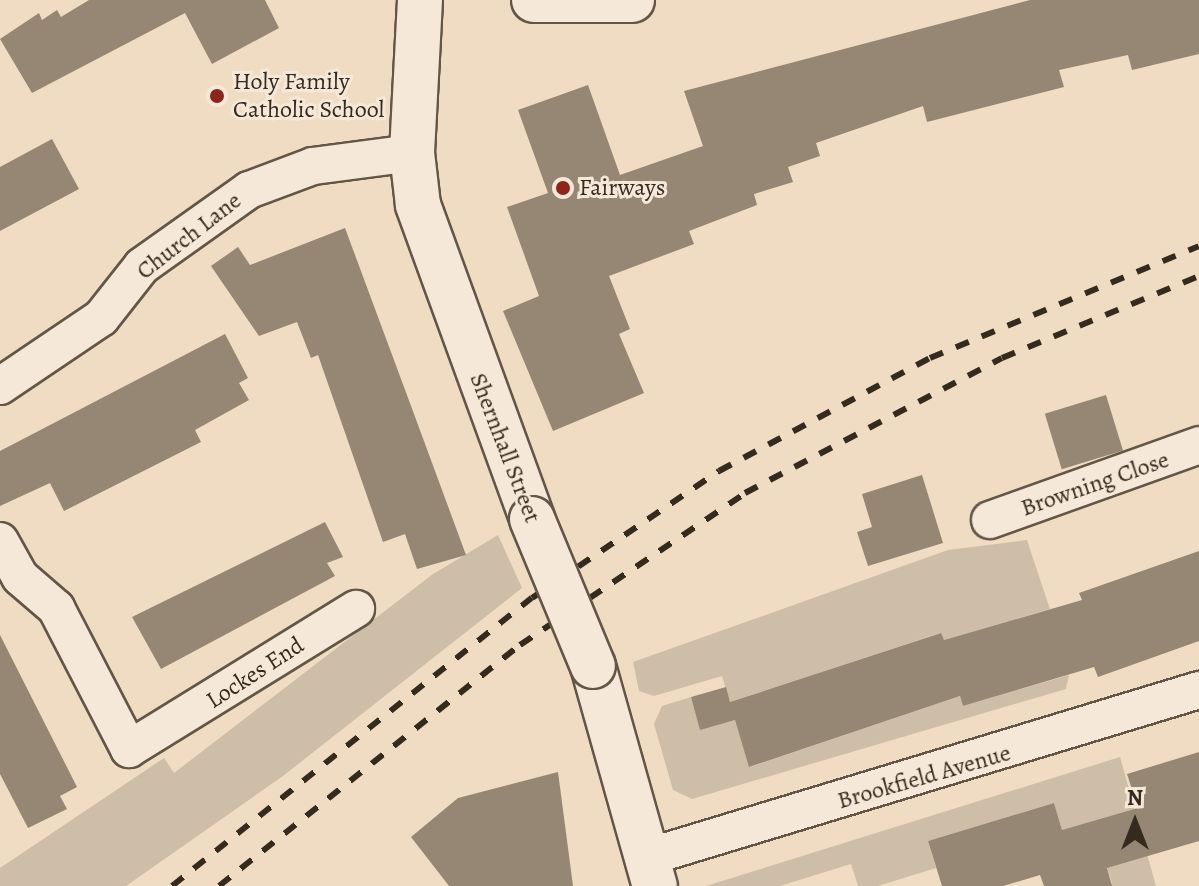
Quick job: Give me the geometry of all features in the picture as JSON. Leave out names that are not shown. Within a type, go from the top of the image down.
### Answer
[{"type":"street","name":"Shernhall Street","points":[[420,0],[412,153],[427,238],[532,519],[593,666],[652,872]]},
{"type":"street","points":[[534,0],[632,0]]},
{"type":"street","name":"Church Lane","points":[[0,386],[101,318],[142,266],[249,190],[313,166],[412,153]]},
{"type":"street","name":"Browning Close","points":[[990,520],[1199,445]]},
{"type":"street","name":"Lockes End","points":[[0,541],[20,577],[56,608],[129,749],[155,738],[356,609]]},
{"type":"street","name":"Brookfield Avenue","points":[[652,872],[1199,690]]},
{"type":"shaded area","points":[[498,535],[522,588],[283,776],[126,886],[0,886],[0,868],[164,758],[174,773],[433,574]]},
{"type":"shaded area","points":[[1027,540],[1050,609],[944,640],[940,633],[730,702],[722,676],[654,696],[639,691],[633,662],[948,550]]},
{"type":"shaded area","points":[[1069,675],[1066,689],[692,799],[673,790],[654,724],[662,706],[691,697],[701,729],[735,720],[750,767],[960,696],[963,706]]},
{"type":"shaded area","points":[[1120,757],[1156,886],[1103,886],[1112,883],[1093,822],[1062,830],[1054,803],[928,841],[936,868],[878,886],[858,886],[851,864],[780,886],[706,886]]},
{"type":"building","points":[[89,0],[265,0],[279,28],[212,64],[185,13],[32,93],[0,39],[39,13],[42,20],[57,10],[61,17]]},
{"type":"building","points":[[1030,0],[1199,0],[1199,54],[1132,70],[1128,55],[1059,70],[1064,87],[927,122],[923,106],[816,143],[820,156],[788,167],[793,182],[754,194],[757,205],[689,231],[694,244],[609,276],[630,329],[619,334],[644,393],[553,431],[503,311],[539,296],[507,207],[548,193],[518,110],[588,85],[620,175],[703,146],[684,91]]},
{"type":"building","points":[[52,139],[79,189],[0,231],[0,167]]},
{"type":"building","points":[[345,228],[466,555],[417,569],[405,534],[383,542],[318,355],[311,358],[297,322],[259,336],[211,266],[238,247],[250,265]]},
{"type":"building","points":[[225,334],[248,378],[239,383],[249,400],[195,430],[201,442],[64,511],[50,483],[0,506],[0,451]]},
{"type":"building","points":[[1106,395],[1123,450],[1062,469],[1045,414]]},
{"type":"building","points":[[922,475],[943,543],[868,566],[857,532],[872,527],[862,494]]},
{"type":"building","points":[[325,522],[343,557],[327,563],[335,576],[161,669],[132,617]]},
{"type":"building","points":[[1199,551],[1199,641],[1098,677],[1094,667],[963,706],[960,696],[749,767],[735,720],[700,730],[691,697],[726,687],[730,702],[941,633],[944,640],[1082,600],[1079,593]]},
{"type":"building","points":[[0,635],[77,787],[60,796],[67,809],[28,828],[0,774]]},
{"type":"building","points":[[1199,752],[1199,841],[1107,868],[1112,886],[1044,886],[1040,875],[1003,886],[942,886],[928,841],[1054,803],[1062,830],[1138,808],[1127,774]]},
{"type":"building","points":[[558,772],[573,886],[449,886],[411,837],[458,798]]},
{"type":"railway","points":[[172,886],[532,598],[719,471],[930,358],[1199,246]]},
{"type":"railway","points":[[219,886],[520,645],[745,493],[1002,358],[1199,276]]},
{"type":"place","name":"Holy Family Catholic School","points":[[217,96]]},
{"type":"place","name":"Fairways","points":[[563,188]]}]
